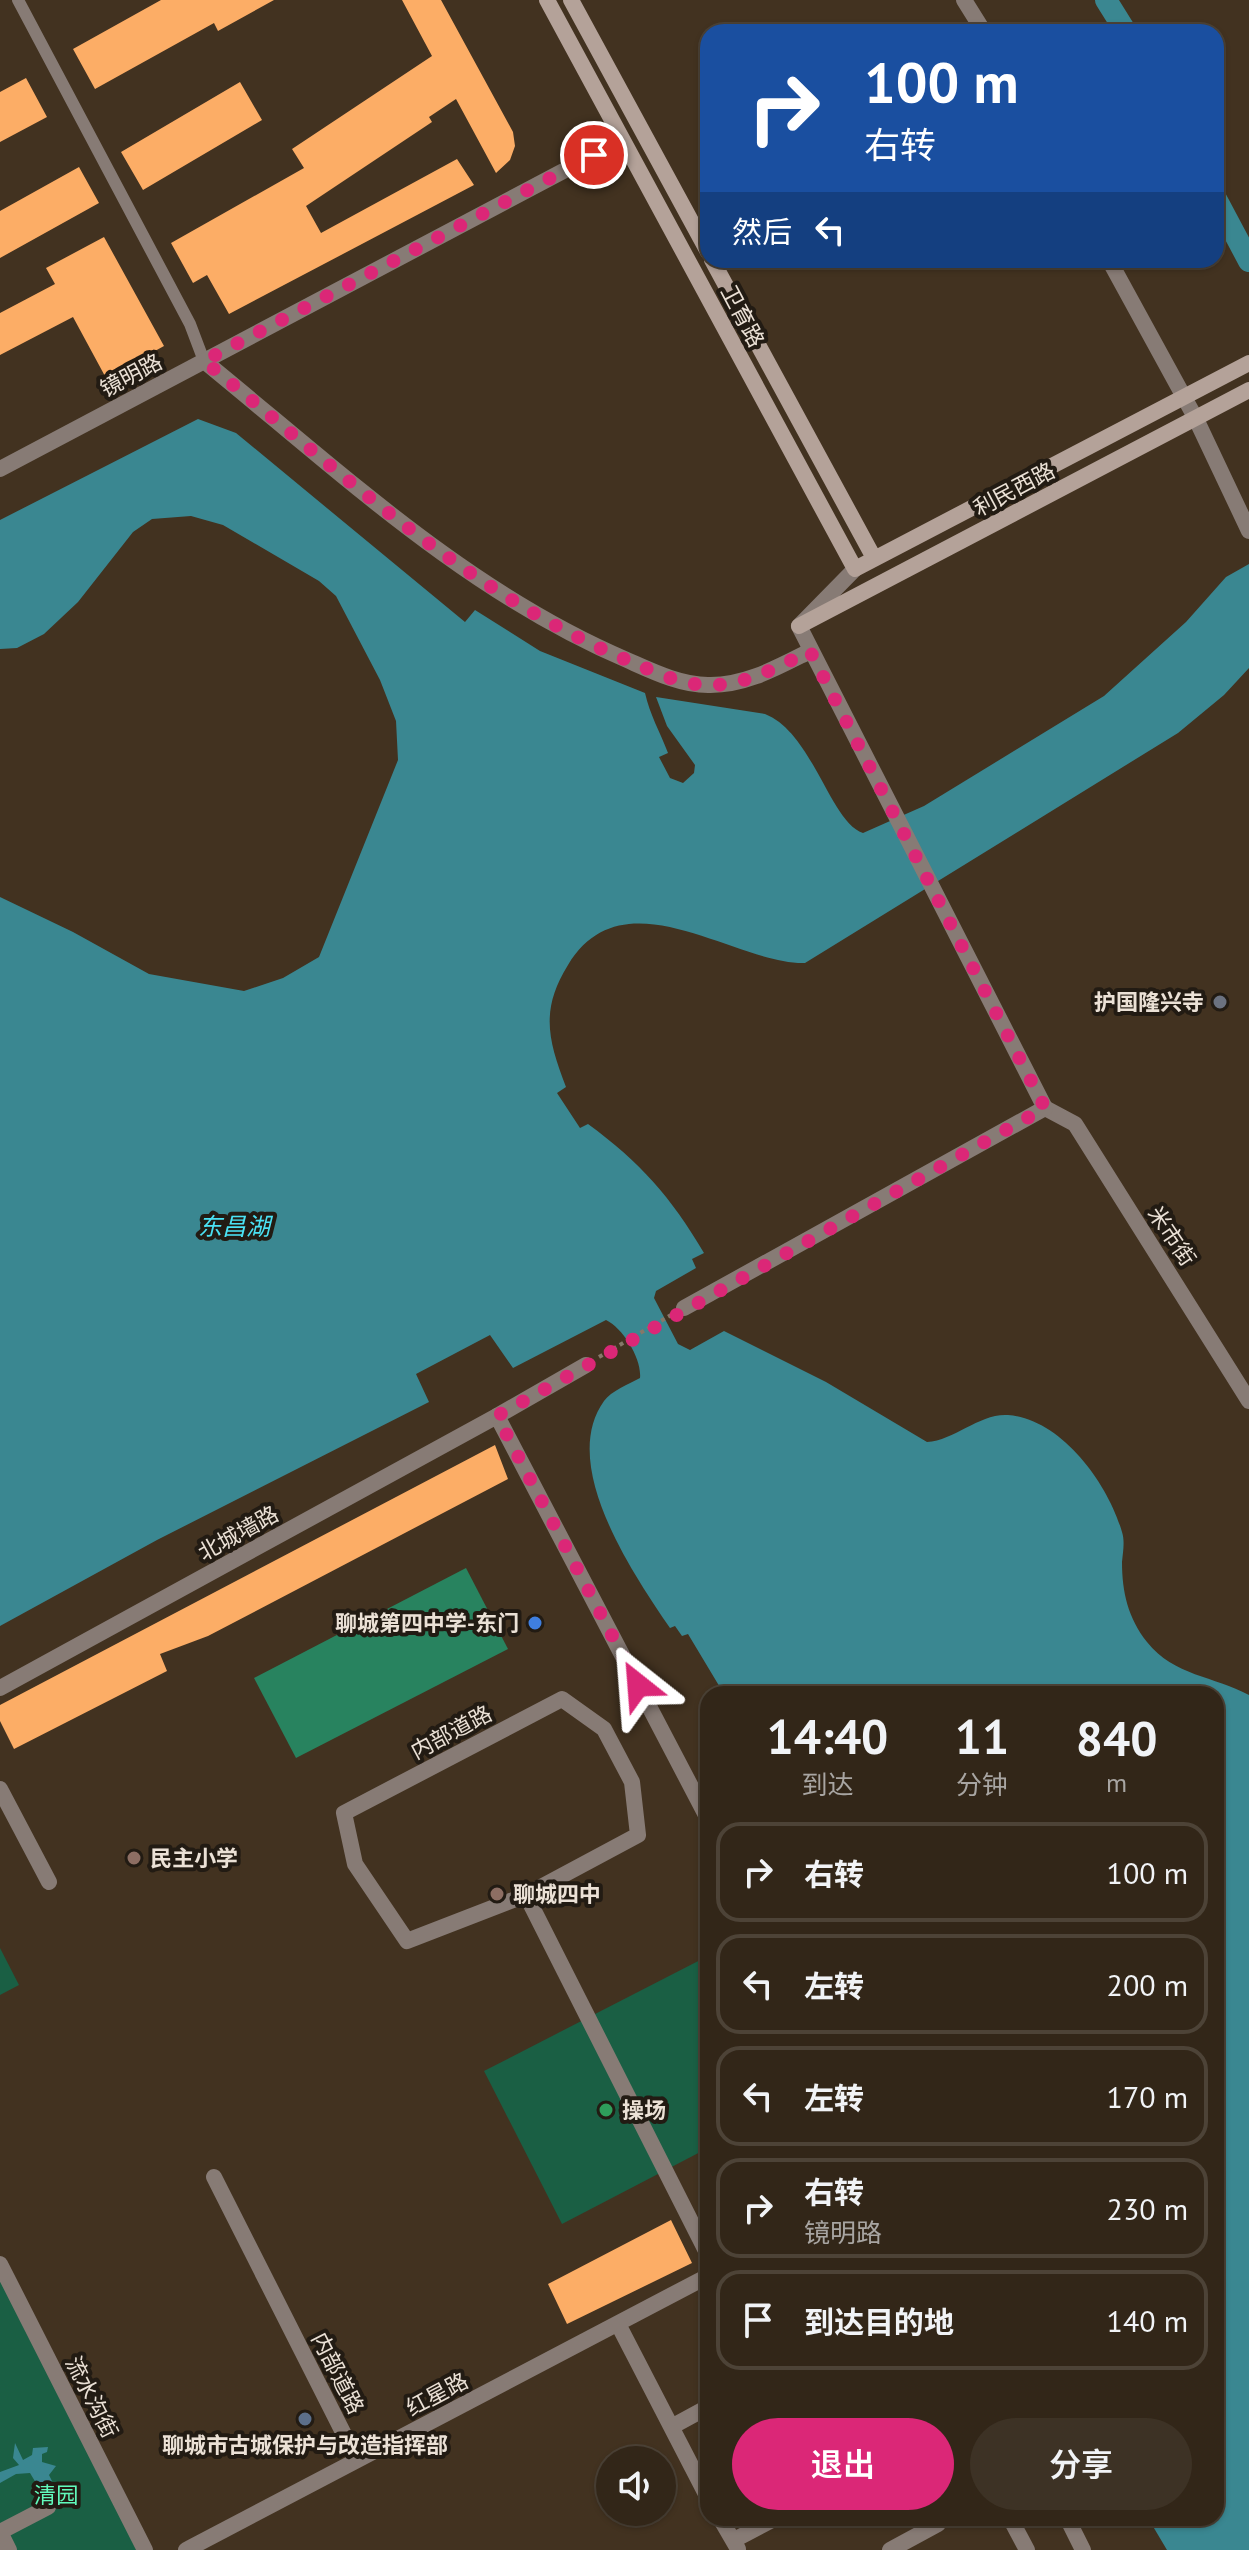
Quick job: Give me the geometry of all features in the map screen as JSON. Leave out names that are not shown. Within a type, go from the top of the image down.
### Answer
[{"type":"main road","name":"卫育路","points":[[547,0],[855,569]]},
{"type":"main road","points":[[571,0],[700,237]]},
{"type":"main road","name":"卫育路","points":[[716,268],[874,558]]},
{"type":"main road","name":"利民西路","points":[[855,569],[1249,363]]},
{"type":"main road","name":"利民西路","points":[[799,626],[1249,390]]},
{"type":"street","points":[[964,0],[979,24]]},
{"type":"street","name":"镜明路","points":[[0,469],[622,140]]},
{"type":"street","points":[[1113,268],[1196,419],[1249,531]]},
{"type":"street","points":[[204,361],[460,566],[517,605],[580,640],[674,679],[705,686],[749,679],[810,651]]},
{"type":"street","points":[[684,1308],[1045,1108],[799,626],[855,569]]},
{"type":"street","name":"米市街","points":[[1045,1108],[1075,1124],[1249,1401]]},
{"type":"street","name":"北城墙路","points":[[0,1688],[586,1365]]},
{"type":"street","points":[[497,1416],[700,1804]]},
{"type":"street","name":"内部道路","points":[[562,1699],[604,1729],[632,1782],[638,1835],[526,1895],[407,1941],[355,1864],[344,1813],[562,1699]]},
{"type":"street","points":[[0,1789],[49,1882]]},
{"type":"street","points":[[526,1895],[700,2239]]},
{"type":"street","name":"内部道路","points":[[214,2177],[357,2460]]},
{"type":"street","name":"流水沟街","points":[[0,2264],[145,2550]]},
{"type":"street","name":"红星路","points":[[186,2550],[700,2280]]},
{"type":"street","points":[[618,2324],[700,2475]]},
{"type":"street","points":[[673,2426],[700,2411]]},
{"type":"street","points":[[9,2550],[0,2532],[48,2507]]},
{"type":"street","points":[[725,2526],[736,2545],[764,2526]]},
{"type":"street","points":[[890,2550],[934,2526]]},
{"type":"street","points":[[1014,2526],[1027,2550]]},
{"type":"street","points":[[1071,2526],[1083,2550]]},
{"type":"lane","points":[[18,0],[190,324],[204,361]]},
{"type":"path","points":[[586,1365],[684,1308]]},
{"type":"green space","points":[[466,1568],[508,1649],[296,1758],[254,1678]]},
{"type":"green space","points":[[0,1948],[19,1985],[0,1995]]},
{"type":"green space","name":"操场","points":[[700,1960],[700,2152],[562,2224],[484,2071]]},
{"type":"green space","name":"清园","points":[[0,2264],[145,2550],[0,2550]]},
{"type":"water","name":"东昌湖","points":[[198,419],[236,433],[465,622],[475,610],[540,651],[645,693],[668,753],[659,757],[670,778],[683,783],[694,773],[695,765],[667,726],[656,697],[765,714],[782,724],[796,739],[841,812],[851,826],[863,833],[924,806],[1104,696],[1186,622],[1226,577],[1249,564],[1249,668],[1224,695],[1178,733],[805,963],[777,960],[681,930],[649,924],[619,926],[591,938],[559,981],[553,996],[550,1025],[551,1040],[566,1087],[557,1093],[580,1128],[588,1124],[639,1167],[667,1198],[704,1253],[692,1259],[696,1268],[656,1291],[654,1298],[678,1344],[690,1350],[724,1331],[826,1382],[927,1442],[948,1437],[977,1422],[998,1416],[1028,1419],[1046,1428],[1080,1457],[1106,1494],[1115,1513],[1123,1539],[1122,1573],[1127,1604],[1147,1642],[1182,1669],[1249,1695],[1249,2550],[1167,2550],[1153,2526],[1224,2526],[1224,1686],[719,1686],[688,1634],[682,1636],[675,1626],[670,1628],[638,1579],[606,1519],[595,1487],[590,1456],[592,1427],[607,1397],[640,1378],[638,1362],[630,1345],[619,1330],[606,1320],[513,1368],[490,1335],[416,1374],[429,1402],[157,1540],[0,1626],[0,897],[73,932],[149,974],[244,991],[283,978],[319,957],[398,760],[396,721],[380,680],[336,596],[319,581],[223,525],[191,516],[152,519],[133,532],[78,602],[44,634],[17,648],[0,649],[0,520]]},
{"type":"water","points":[[15,2443],[23,2460],[32,2455],[33,2448],[48,2447],[47,2452],[42,2454],[42,2462],[56,2466],[49,2475],[52,2481],[36,2483],[30,2473],[16,2474],[0,2483],[0,2472],[19,2465],[13,2458]]},
{"type":"building","points":[[161,0],[274,0],[218,31],[214,23],[95,89],[73,49]]},
{"type":"building","points":[[402,0],[441,0],[513,132],[515,146],[510,160],[496,173],[456,99],[429,117],[432,122],[306,206],[321,233],[457,159],[474,185],[229,314],[207,275],[193,283],[171,243],[304,168],[292,149],[432,56]]},
{"type":"building","points":[[26,78],[47,117],[0,142],[0,92]]},
{"type":"building","points":[[240,82],[262,120],[143,190],[121,152]]},
{"type":"building","points":[[79,167],[99,203],[0,258],[0,211]]},
{"type":"building","points":[[104,237],[164,346],[106,378],[73,317],[0,355],[0,313],[55,284],[46,268]]},
{"type":"building","points":[[495,1445],[508,1479],[208,1636],[160,1654],[167,1671],[14,1749],[0,1721],[0,1705]]},
{"type":"building","points":[[671,2220],[692,2263],[567,2324],[548,2284]]},
{"type":"waterway","points":[[1106,0],[1121,24]]},
{"type":"waterway","points":[[1224,214],[1249,261]]},
{"type":"place","name":"护国隆兴寺","points":[[1220,1002]]},
{"type":"place","name":"聊城第四中学-东门","points":[[535,1623]]},
{"type":"place","name":"民主小学","points":[[134,1858]]},
{"type":"place","name":"聊城四中","points":[[497,1894]]},
{"type":"place","name":"操场","points":[[606,2110]]},
{"type":"place","name":"聊城市古城保护与改造指挥部","points":[[305,2419]]},
{"type":"route","points":[[594,155],[204,361],[460,566],[517,605],[580,640],[674,679],[705,686],[749,679],[810,651],[883,787],[1045,1108],[684,1308],[497,1416],[638,1685]]}]
